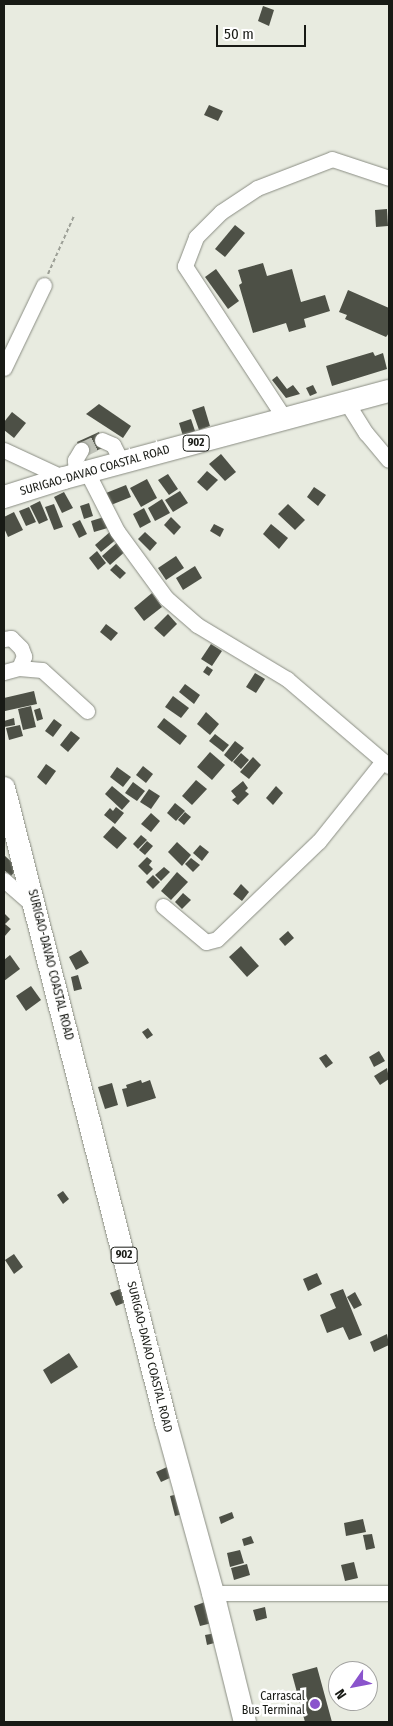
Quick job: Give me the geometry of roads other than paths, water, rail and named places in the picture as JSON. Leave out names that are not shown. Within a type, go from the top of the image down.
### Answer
[{"type":"highway","name":"SURIGAO-DAVAO COASTAL ROAD","points":[[4,497],[76,475],[389,391]]},
{"type":"highway","name":"SURIGAO-DAVAO COASTAL ROAD","points":[[4,788],[164,1417],[213,1593],[245,1722]]},
{"type":"street","points":[[285,419],[185,266],[196,237],[221,212],[257,188],[332,159],[389,178]]},
{"type":"street","points":[[4,368],[44,285]]},
{"type":"street","points":[[347,403],[366,432],[389,460]]},
{"type":"street","points":[[102,440],[113,445],[122,463]]},
{"type":"street","points":[[4,450],[76,475]]},
{"type":"street","points":[[80,450],[75,460],[76,475],[166,598],[197,625],[287,679],[386,763],[319,841],[217,939],[206,942],[163,906]]},
{"type":"street","points":[[4,639],[11,638],[21,648],[24,656],[11,670]]},
{"type":"street","points":[[11,670],[42,670],[87,712]]},
{"type":"street","points":[[4,880],[36,908]]},
{"type":"street","points":[[213,1593],[389,1593]]},
{"type":"tunnel","points":[[81,450],[102,440]]},
{"type":"place","name":"Carrascal Bus Terminal","points":[[315,1704]]}]
